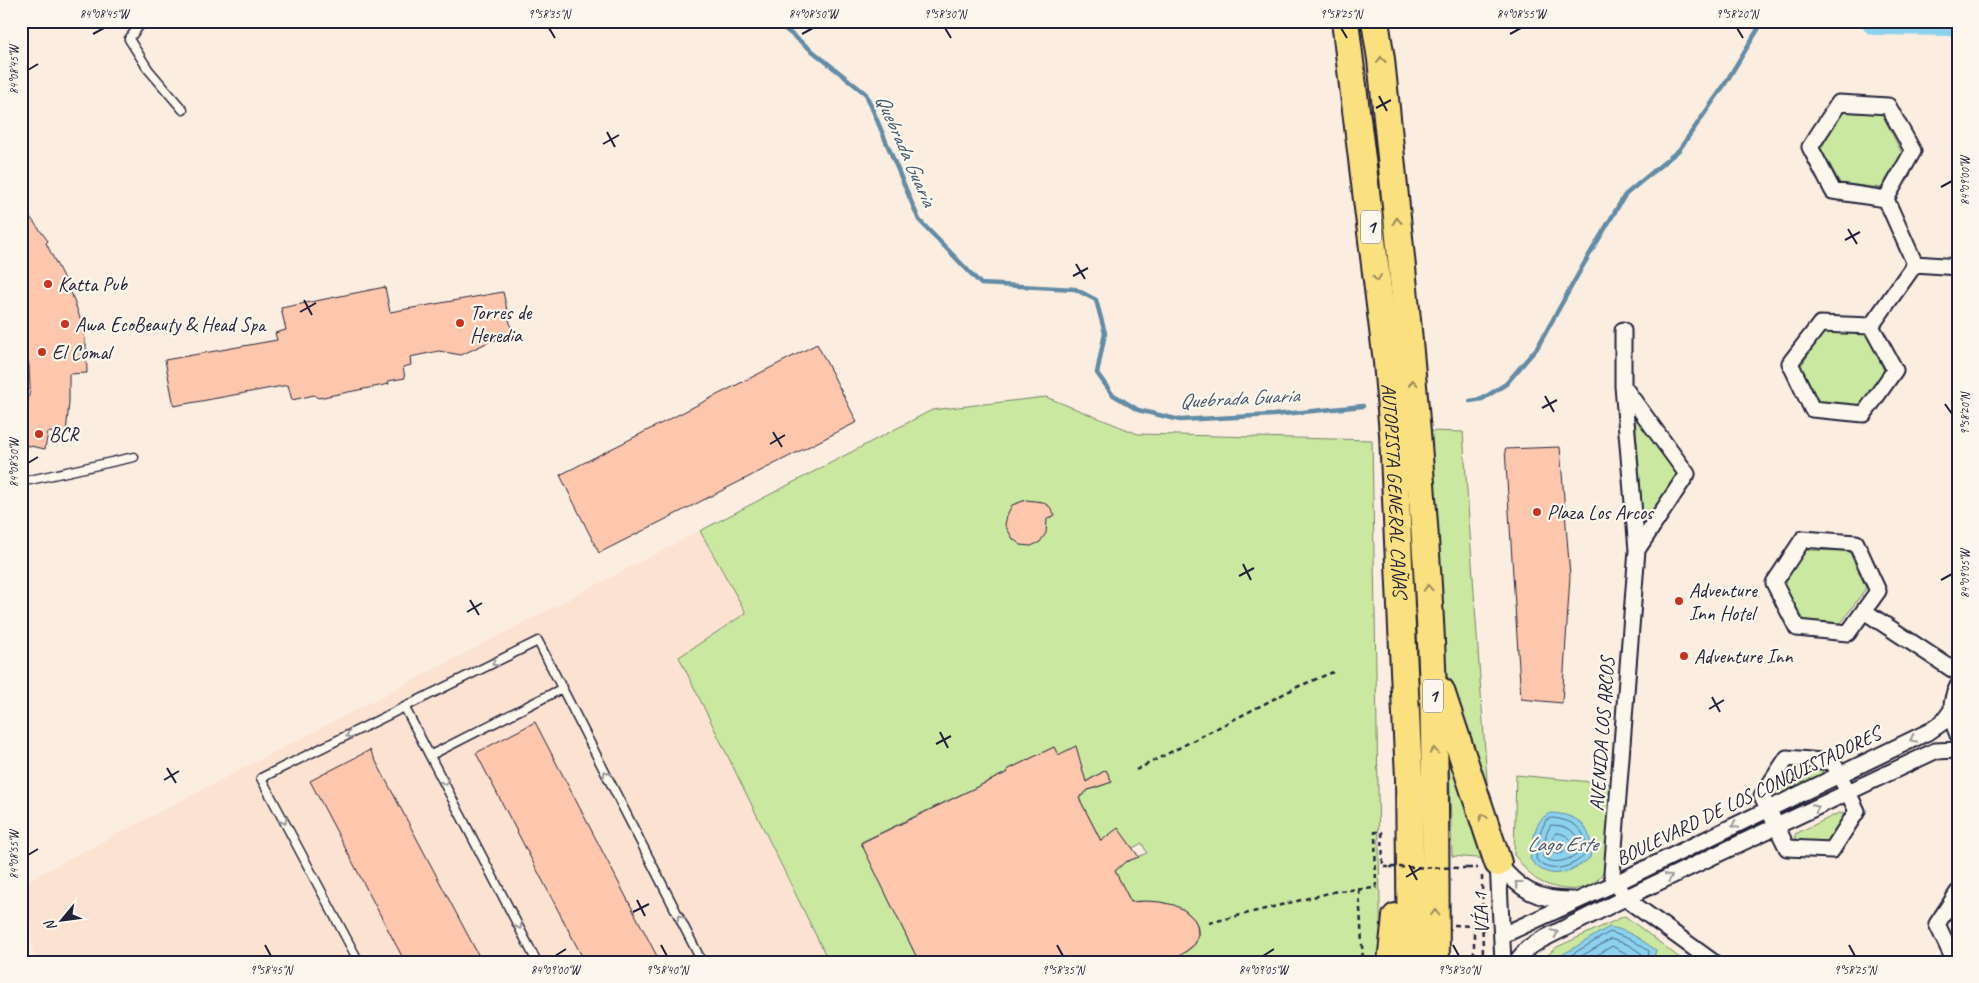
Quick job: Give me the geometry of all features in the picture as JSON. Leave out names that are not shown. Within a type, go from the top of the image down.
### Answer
[{"type":"highway","name":"AUTOPISTA GENERAL CAÑAS","points":[[1345,21],[1387,362],[1393,434],[1409,778],[1410,962]]},
{"type":"highway","name":"AUTOPISTA GENERAL CAÑAS","points":[[1375,21],[1381,59],[1417,422],[1432,664],[1436,962]]},
{"type":"highway","points":[[1391,962],[1401,880],[1393,434]]},
{"type":"highway","points":[[1432,664],[1498,863]]},
{"type":"street","points":[[1332,21],[1342,89],[1372,236]]},
{"type":"street","points":[[1839,104],[1888,106],[1913,151],[1886,199],[1833,191],[1810,147],[1839,104]]},
{"type":"street","points":[[1886,199],[1915,264]]},
{"type":"street","points":[[1915,264],[1958,266]]},
{"type":"street","points":[[1871,326],[1915,264]]},
{"type":"street","points":[[1820,324],[1871,326],[1895,370],[1869,407],[1864,414],[1812,409],[1790,363],[1820,324]]},
{"type":"street","name":"AVENIDA LOS ARCOS","points":[[1623,330],[1623,386],[1637,550],[1612,874],[1625,898],[1713,962]]},
{"type":"street","name":"AVENIDA LOS ARCOS","points":[[1623,386],[1687,474],[1637,550]]},
{"type":"street","points":[[1803,540],[1856,543],[1878,591],[1864,611],[1848,633],[1797,628],[1774,583],[1803,540]]},
{"type":"street","points":[[1864,611],[1958,673]]},
{"type":"street","points":[[1958,686],[1954,693],[1951,711],[1958,735]]},
{"type":"street","name":"BOULEVARD DE LOS CONQUISTADORES","points":[[1503,935],[1616,883],[1930,731],[1943,722],[1951,711]]},
{"type":"street","name":"BOULEVARD DE LOS CONQUISTADORES","points":[[1516,962],[1528,948],[1541,940],[1625,898],[1935,752],[1958,750]]},
{"type":"street","points":[[1787,758],[1833,762],[1848,793],[1857,811],[1832,850],[1787,848],[1762,796],[1787,758]]},
{"type":"street","points":[[1498,863],[1510,878],[1524,889],[1541,897],[1577,900]]},
{"type":"street","name":"VÍA 1","points":[[1498,863],[1503,962]]},
{"type":"street","points":[[1955,962],[1937,924],[1958,892]]},
{"type":"lane","points":[[143,21],[130,39],[148,69],[183,110]]},
{"type":"lane","points":[[21,482],[134,457]]},
{"type":"lane","points":[[358,962],[261,778],[538,641],[702,962]]},
{"type":"lane","points":[[431,755],[563,688]]},
{"type":"lane","points":[[405,708],[537,962]]},
{"type":"path","points":[[1136,770],[1297,688],[1334,672]]},
{"type":"path","points":[[1209,923],[1337,891],[1376,888],[1375,832],[1382,832],[1383,867],[1481,868],[1483,962]]},
{"type":"path","points":[[1359,890],[1363,962]]},
{"type":"path","points":[[1436,924],[1474,926],[1474,962]]},
{"type":"shaded area","points":[[700,531],[746,613],[679,658],[829,962],[34,962],[25,882]]},
{"type":"green space","points":[[1842,112],[1882,114],[1902,153],[1881,188],[1840,183],[1821,149]]},
{"type":"green space","points":[[1824,330],[1868,333],[1884,371],[1859,406],[1820,403],[1801,366]]},
{"type":"green space","points":[[1046,397],[1138,434],[1372,440],[1381,962],[1149,962],[1175,957],[1191,948],[1199,934],[1197,925],[1188,913],[1179,908],[1139,901],[1131,902],[1115,871],[1125,862],[1147,853],[1142,843],[1111,860],[1079,798],[1089,790],[1112,782],[1106,770],[1074,788],[1054,747],[1007,770],[1008,772],[861,842],[919,962],[829,962],[679,657],[746,613],[700,531],[932,410]]},
{"type":"green space","points":[[1635,418],[1676,474],[1675,483],[1643,519]]},
{"type":"green space","points":[[1428,431],[1463,432],[1490,824],[1454,705],[1441,651]]},
{"type":"green space","points":[[1804,550],[1849,551],[1866,588],[1841,623],[1804,620],[1784,584]]},
{"type":"green space","points":[[1448,728],[1488,859],[1452,856]]},
{"type":"green space","points":[[1791,765],[1818,767],[1823,770],[1821,775],[1777,796],[1773,789]]},
{"type":"green space","points":[[1516,775],[1613,784],[1608,858],[1603,872],[1597,880],[1581,888],[1571,889],[1551,886],[1533,877],[1514,855]]},
{"type":"green space","points":[[1839,813],[1844,814],[1842,822],[1828,843],[1798,842],[1795,839],[1795,834]]},
{"type":"green space","points":[[1625,916],[1685,962],[1539,962],[1557,947]]},
{"type":"water","name":"Lago Este","points":[[1552,813],[1562,814],[1578,820],[1583,825],[1590,839],[1590,858],[1575,868],[1560,873],[1544,871],[1530,859],[1537,826],[1545,816]]},
{"type":"water","points":[[1609,927],[1628,933],[1656,950],[1653,962],[1550,962]]},
{"type":"building","points":[[21,205],[48,241],[46,243],[65,281],[67,280],[82,324],[86,345],[87,373],[69,374],[66,434],[48,432],[45,449],[21,444],[30,389],[29,366],[21,328]]},
{"type":"building","points":[[385,287],[390,312],[503,292],[513,336],[491,341],[461,355],[439,351],[410,357],[411,365],[403,367],[405,378],[388,381],[389,384],[318,398],[314,395],[292,400],[288,385],[174,406],[165,360],[277,340],[275,333],[286,330],[281,308]]},
{"type":"building","points":[[817,344],[857,422],[599,553],[560,475]]},
{"type":"building","name":"Plaza Los Arcos","points":[[1560,447],[1570,576],[1562,703],[1521,699],[1505,449]]},
{"type":"building","points":[[1026,500],[1043,502],[1050,507],[1055,515],[1047,519],[1046,533],[1040,542],[1031,546],[1021,545],[1013,539],[1005,525],[1012,505]]},
{"type":"building","points":[[535,722],[660,962],[585,962],[476,753]]},
{"type":"building","points":[[1076,746],[1086,782],[1106,770],[1112,782],[1088,790],[1079,798],[1101,841],[1118,828],[1139,857],[1125,862],[1115,871],[1131,902],[1160,902],[1174,905],[1184,910],[1194,919],[1197,925],[1198,934],[1195,944],[1181,955],[1153,962],[919,962],[861,843],[1008,772],[1007,770],[1054,747],[1058,755]]},
{"type":"building","points":[[370,750],[482,962],[405,962],[310,781]]},
{"type":"waterway","name":"Quebrada Guaria","points":[[775,21],[866,94],[919,220],[981,284],[1075,289],[1096,300],[1105,333],[1097,373],[1112,394],[1138,410],[1180,420],[1273,415],[1363,406]]},
{"type":"waterway","name":"Quebrada Guaria","points":[[1470,401],[1482,399],[1506,384],[1537,348],[1625,195],[1679,150],[1723,87],[1763,21]]},
{"type":"waterway","points":[[1875,21],[1958,22]]},
{"type":"place","name":"Katta Pub","points":[[48,284]]},
{"type":"place","name":"Torres de Heredia","points":[[460,323]]},
{"type":"place","name":"Awa EcoBeauty & Head Spa","points":[[65,324]]},
{"type":"place","name":"El Comal","points":[[42,352]]},
{"type":"place","name":"BCR","points":[[39,434]]},
{"type":"place","name":"Plaza Los Arcos","points":[[1537,512]]},
{"type":"place","name":"Adventure Inn Hotel","points":[[1679,601]]},
{"type":"place","name":"Adventure Inn","points":[[1684,656]]}]
